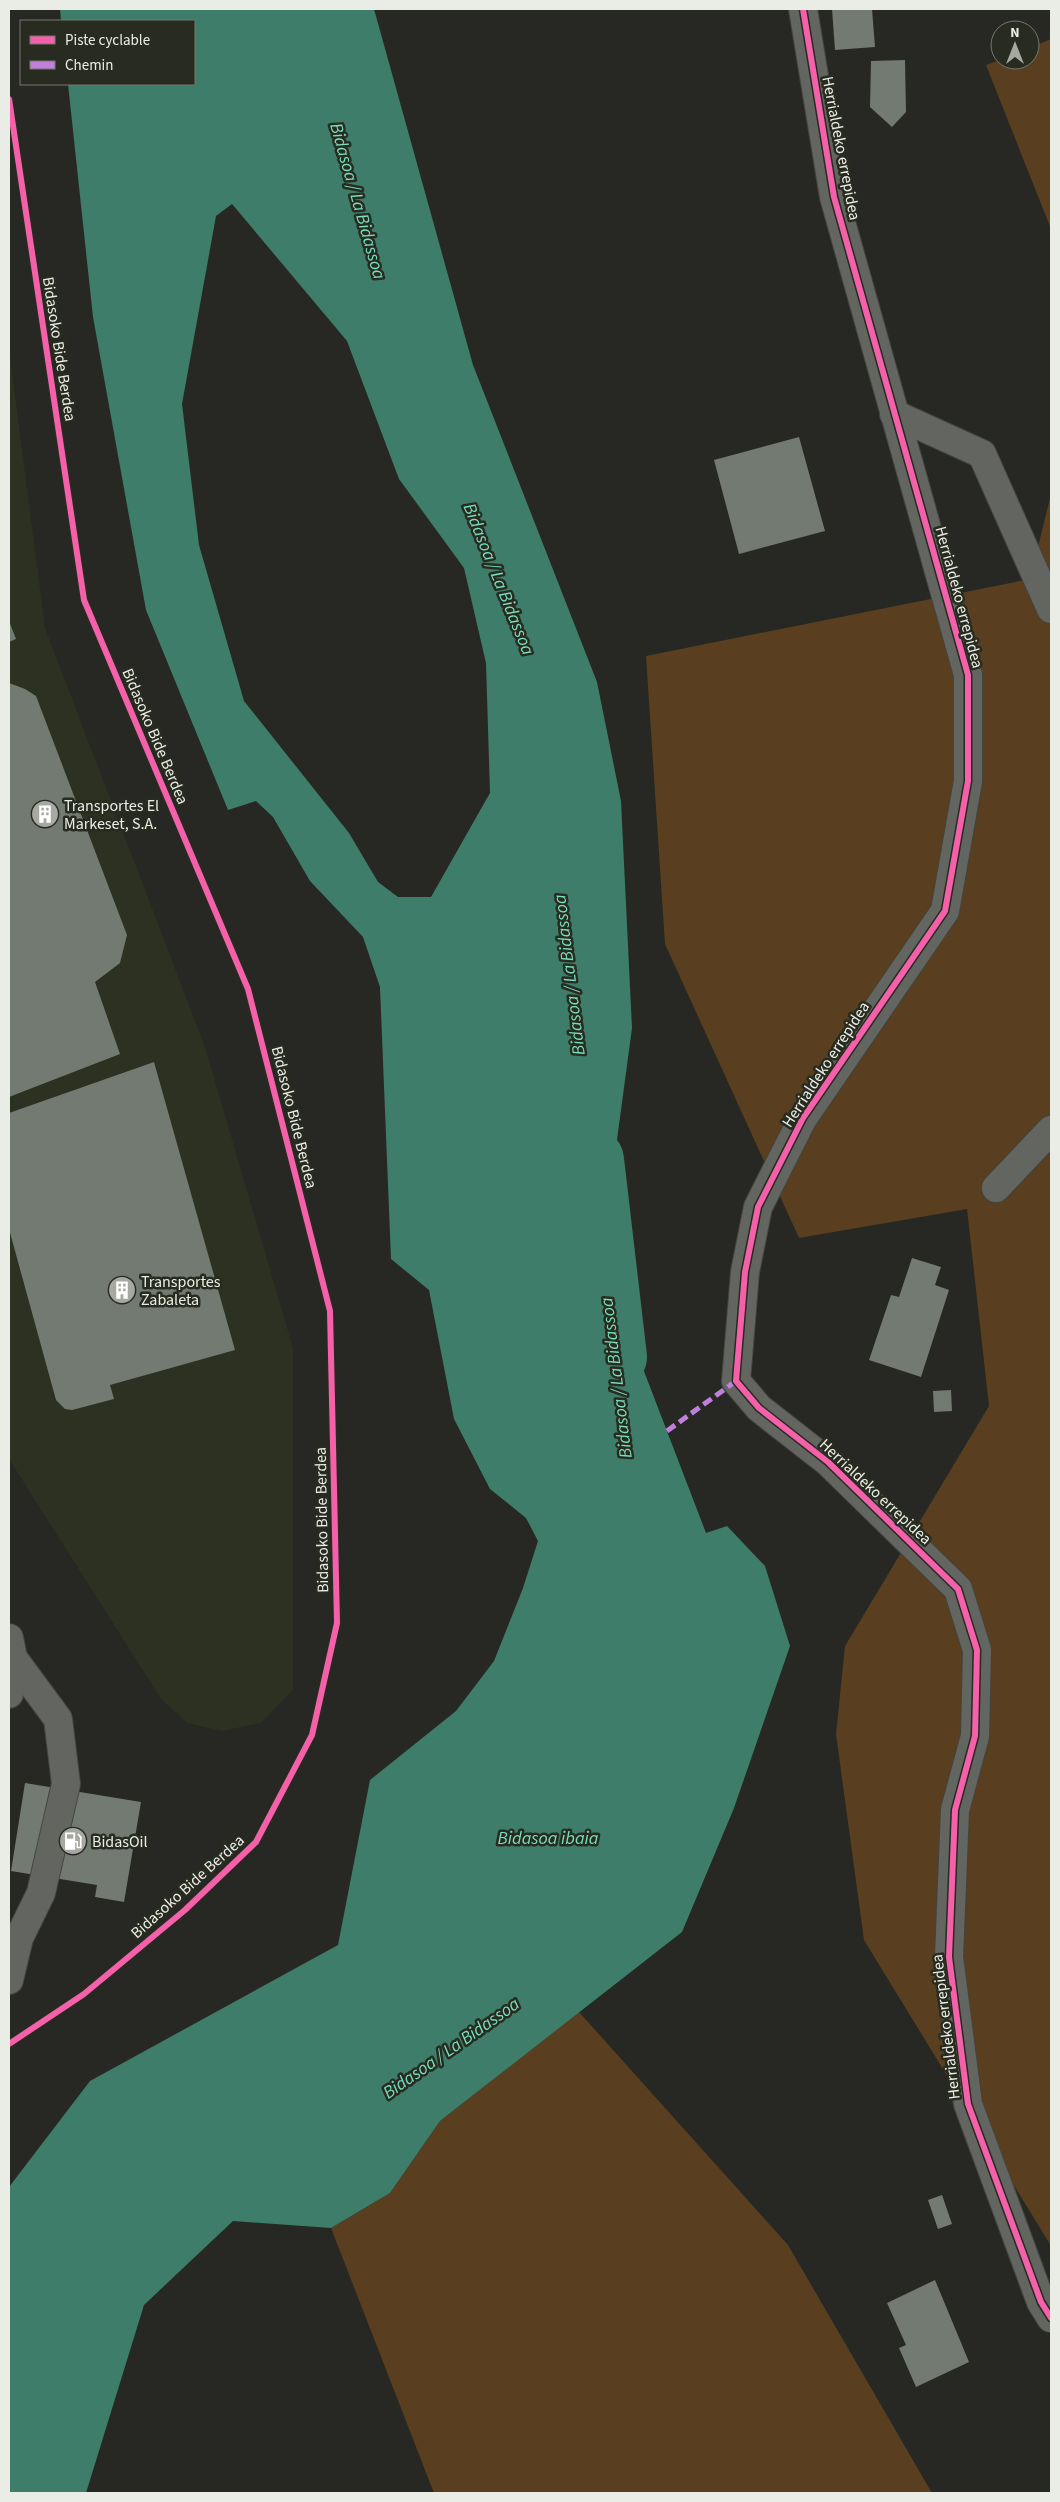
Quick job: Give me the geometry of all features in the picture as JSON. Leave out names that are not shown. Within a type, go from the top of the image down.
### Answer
[{"type":"street","name":"Herrialdeko errepidea","points":[[803,9],[834,197],[968,675],[968,781],[945,911],[802,1118],[758,1207],[745,1272],[736,1381],[759,1408],[828,1462],[958,1588],[978,1650],[975,1736],[954,1810],[949,1957],[951,1977],[968,2104],[1041,2302],[1051,2318]]},
{"type":"street","points":[[894,414],[982,454],[1051,609]]},
{"type":"street","points":[[996,1188],[1051,1130]]},
{"type":"street","points":[[9,1694],[11,1648]]},
{"type":"street","points":[[9,1980],[11,1977],[14,1935],[41,1893],[66,1784],[58,1718],[11,1648]]},
{"type":"shaded area","points":[[1051,39],[1051,229],[986,65],[990,64],[990,70],[1040,70],[1040,44]]},
{"type":"shaded area","points":[[9,348],[45,628],[205,1047],[293,1348],[293,1690],[261,1723],[222,1731],[187,1723],[161,1699],[9,1459]]},
{"type":"shaded area","points":[[1051,494],[1051,2246],[864,1940],[836,1734],[845,1646],[989,1406],[967,1209],[799,1238],[665,944],[646,656],[1030,579]]},
{"type":"shaded area","points":[[579,2012],[788,2245],[932,2493],[434,2493],[331,2228],[390,2193],[440,2121]]},
{"type":"water","name":"Bidasoa ibaia","points":[[60,9],[374,9],[473,365],[597,682],[621,801],[632,1028],[601,1259],[706,1533],[727,1526],[765,1566],[790,1646],[734,1808],[682,1932],[440,2121],[390,2193],[331,2228],[233,2221],[144,2305],[86,2493],[9,2493],[9,2187],[90,2081],[338,1945],[370,1780],[456,1711],[494,1661],[523,1588],[538,1541],[526,1518],[490,1489],[454,1419],[429,1290],[391,1259],[380,987],[363,937],[310,881],[273,817],[256,801],[228,810],[146,610],[93,317],[68,85],[195,85],[195,20],[61,20]],"holes":[[[232,204],[347,341],[399,479],[464,568],[486,663],[490,793],[431,897],[398,897],[378,882],[349,833],[244,701],[199,545],[182,404],[216,216]]]},
{"type":"building","points":[[832,9],[872,9],[875,47],[835,50]]},
{"type":"building","points":[[905,60],[906,112],[892,127],[870,107],[871,61]]},
{"type":"building","points":[[799,437],[825,531],[739,554],[714,460]]},
{"type":"building","points":[[9,621],[16,639],[9,642]]},
{"type":"building","name":"Transportes El Markeset, S.A.","points":[[9,683],[25,689],[36,696],[127,935],[120,963],[95,982],[120,1054],[9,1097]]},
{"type":"building","name":"Transportes Zabaleta","points":[[154,1062],[235,1350],[110,1385],[114,1399],[72,1410],[65,1409],[56,1400],[9,1229],[9,1113]]},
{"type":"building","points":[[912,1258],[941,1267],[935,1285],[949,1290],[921,1377],[869,1360],[891,1295],[899,1297]]},
{"type":"building","points":[[951,1390],[952,1411],[934,1412],[933,1391]]},
{"type":"building","points":[[25,1783],[141,1802],[124,1902],[95,1897],[97,1885],[11,1871]]},
{"type":"building","points":[[942,2195],[952,2224],[938,2229],[928,2200]]},
{"type":"building","points":[[935,2280],[969,2362],[916,2387],[899,2348],[906,2345],[887,2303]]},
{"type":"waterway","name":"Bidasoa / La Bidassoa","points":[[591,1160],[614,1357]]},
{"type":"marked path","points":[[667,1431],[736,1381]]},
{"type":"cycle path","points":[[803,9],[834,197],[968,675],[968,781],[945,911],[803,1118],[758,1207],[745,1272],[736,1381],[759,1408],[828,1462],[958,1589],[977,1650],[975,1736],[955,1810],[949,1957],[968,2104],[1041,2302],[1051,2318]]},
{"type":"cycle path","name":"Bidasoko Bide Berdea","points":[[9,99],[84,600],[248,989],[330,1311],[337,1623],[312,1735],[256,1842],[185,1910],[84,1994],[9,2044]]},
{"type":"place","name":"Transportes El Markeset, S.A.","points":[[45,814]]},
{"type":"place","name":"Transportes Zabaleta","points":[[122,1290]]},
{"type":"place","name":"BidasOil","points":[[73,1841]]}]
